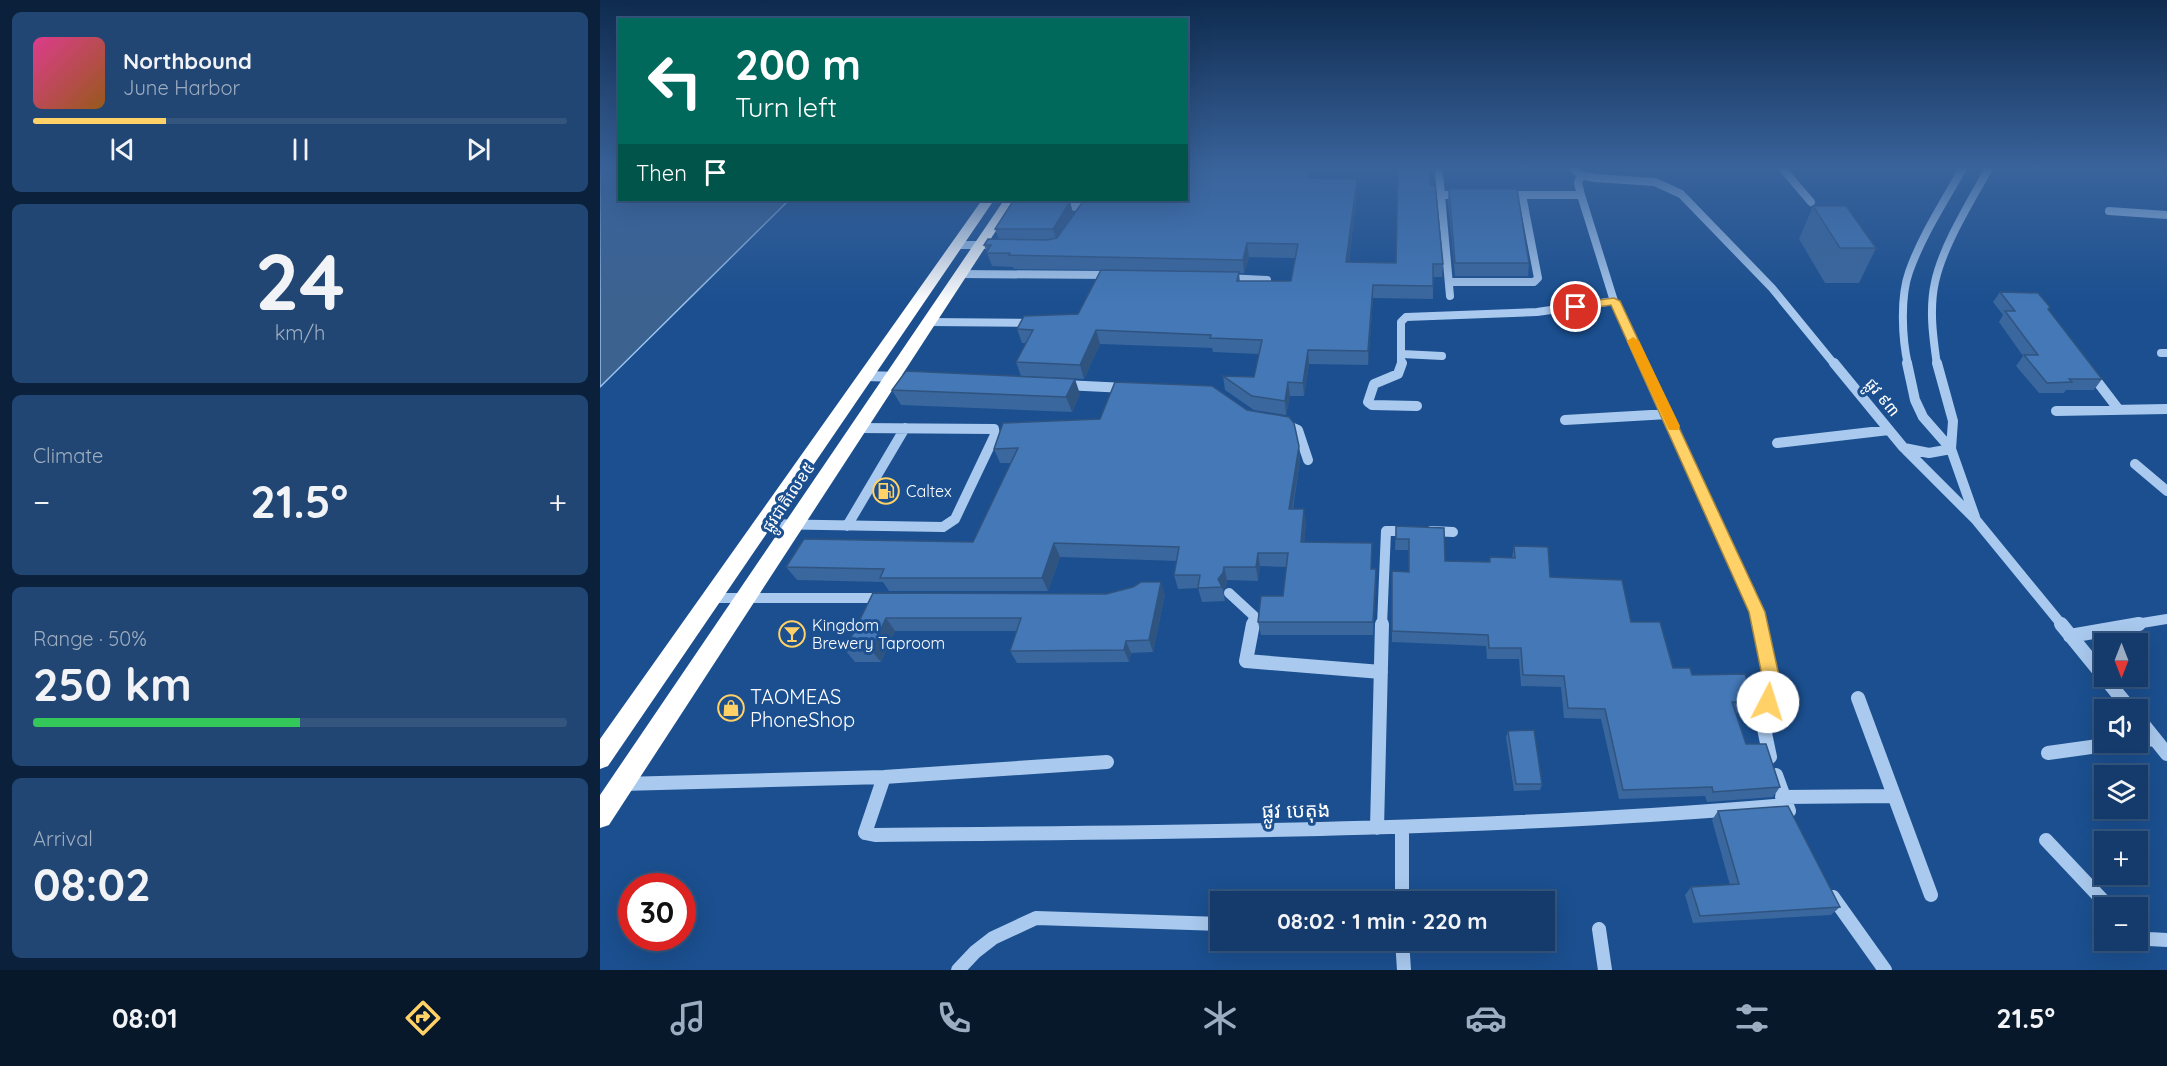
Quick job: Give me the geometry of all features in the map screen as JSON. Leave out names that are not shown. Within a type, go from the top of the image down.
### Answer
[{"type":"highway","name":"ផ្លូវជាតិលេខ៥","points":[[600,758],[979,213]]},
{"type":"highway","name":"ផ្លូវជាតិលេខ៥","points":[[600,816],[858,428],[901,377],[928,322],[961,274],[987,245],[1006,213]]},
{"type":"street","points":[[1070,231],[1081,213]]},
{"type":"street","points":[[1443,213],[1450,296]]},
{"type":"street","points":[[1449,282],[1534,282],[1538,278],[1526,213]]},
{"type":"street","points":[[1587,213],[1614,301],[1668,414],[1757,612],[1773,685],[1762,719],[1767,747],[1784,801],[1796,826]]},
{"type":"street","name":"ផ្លូវ ៩៣","points":[[1700,213],[1772,288],[1903,447],[1976,520],[2122,699]]},
{"type":"street","points":[[1937,213],[1908,274],[1903,318],[1906,357],[1915,400],[1923,417],[1951,449],[1976,520]]},
{"type":"street","points":[[1951,449],[1953,421],[1937,366],[1931,324],[1935,281],[1952,238],[1965,213]]},
{"type":"street","points":[[2142,213],[2167,215]]},
{"type":"street","points":[[957,245],[987,245]]},
{"type":"street","points":[[961,274],[1089,276],[1120,274]]},
{"type":"street","points":[[1210,278],[1267,280]]},
{"type":"street","points":[[1417,406],[1372,405],[1368,402],[1371,387],[1378,381],[1398,374],[1402,354],[1401,322],[1406,317],[1537,312],[1614,301]]},
{"type":"street","points":[[928,322],[1045,322]]},
{"type":"street","points":[[1402,354],[1442,356]]},
{"type":"street","points":[[2084,364],[2119,410]]},
{"type":"street","points":[[866,376],[901,377]]},
{"type":"street","points":[[1050,384],[1134,389]]},
{"type":"street","points":[[2056,411],[2167,409]]},
{"type":"street","points":[[1565,420],[1668,414]]},
{"type":"street","points":[[1266,420],[1298,427],[1308,460]]},
{"type":"street","points":[[763,524],[943,527],[955,519],[995,435],[994,429],[858,428]]},
{"type":"street","points":[[847,526],[905,428]]},
{"type":"street","points":[[1777,442],[1888,430]]},
{"type":"street","points":[[1903,447],[1929,453],[1951,449]]},
{"type":"street","points":[[2135,464],[2167,491]]},
{"type":"street","points":[[1377,828],[1386,531],[1453,532]]},
{"type":"street","points":[[1229,593],[1254,616],[1246,661],[1381,672]]},
{"type":"street","points":[[711,598],[897,598]]},
{"type":"street","points":[[2070,636],[2167,619]]},
{"type":"street","points":[[1858,698],[1931,895]]},
{"type":"street","points":[[2148,730],[2167,754]]},
{"type":"street","points":[[2148,740],[2155,739]]},
{"type":"street","points":[[2048,753],[2094,747]]},
{"type":"street","points":[[621,784],[884,777],[1107,762]]},
{"type":"street","name":"ផ្លូវ បេតុង","points":[[884,777],[865,833],[876,835],[1402,829],[1670,816],[1784,801],[1894,796]]},
{"type":"street","points":[[1402,829],[1402,891]]},
{"type":"street","points":[[2046,840],[2100,897]]},
{"type":"street","points":[[1824,883],[1885,970]]},
{"type":"street","points":[[958,970],[974,951],[1007,928],[1036,918],[1210,924]]},
{"type":"street","points":[[1599,929],[1605,970]]},
{"type":"street","points":[[2148,938],[2167,940]]},
{"type":"street","points":[[1403,951],[1404,970]]},
{"type":"water","points":[[600,213],[776,213],[600,387]]},
{"type":"building","points":[[1005,213],[1063,213],[1053,229],[995,229]]},
{"type":"building","points":[[1075,213],[1352,213],[1346,262],[1396,263],[1397,213],[1438,213],[1443,264],[1433,264],[1433,286],[1373,285],[1368,351],[1308,350],[1303,383],[1288,382],[1285,401],[1252,396],[1223,376],[1254,377],[1262,340],[1210,338],[1211,335],[1096,330],[1080,365],[1016,362],[1033,330],[1017,329],[1024,316],[1078,314],[1101,270],[1239,272],[1237,281],[1291,281],[1298,244],[1247,243],[1243,260],[1009,255],[1010,253],[986,253],[991,245],[984,245],[988,239],[1047,240],[1057,238]]},
{"type":"building","points":[[1451,213],[1521,213],[1529,263],[1455,263]]},
{"type":"building","points":[[1818,213],[1851,213],[1876,248],[1840,248]]},
{"type":"building","points":[[2000,292],[2038,293],[2102,379],[2069,379],[2072,382],[2047,383],[2024,355],[2038,355],[2005,311],[2015,311]]},
{"type":"building","points":[[906,371],[1075,379],[1066,397],[892,390]]},
{"type":"building","points":[[1115,382],[1212,386],[1247,410],[1289,417],[1294,423],[1299,446],[1289,509],[1304,509],[1301,542],[1372,543],[1371,569],[1376,569],[1373,622],[1258,622],[1261,596],[1283,596],[1288,553],[1258,553],[1256,567],[1224,567],[1218,579],[1222,587],[1198,588],[1200,575],[1174,575],[1179,547],[1054,543],[1042,578],[880,578],[884,569],[786,567],[804,539],[973,542],[1018,448],[994,449],[1003,423],[1100,419]]},
{"type":"building","points":[[1396,526],[1444,528],[1445,561],[1490,562],[1490,557],[1515,558],[1514,546],[1548,547],[1550,577],[1622,580],[1631,622],[1660,622],[1673,668],[1690,668],[1692,675],[1745,674],[1755,702],[1732,702],[1746,744],[1766,744],[1780,787],[1713,792],[1712,787],[1623,790],[1605,709],[1568,708],[1564,676],[1523,675],[1521,648],[1489,648],[1488,635],[1392,631],[1392,571],[1409,572],[1409,539],[1396,539]]},
{"type":"building","points":[[1141,582],[1161,582],[1149,640],[1126,641],[1124,650],[1010,651],[1021,618],[886,618],[871,650],[845,650],[873,593],[1106,594],[1133,587]]},
{"type":"building","points":[[1534,730],[1542,784],[1516,784],[1508,731]]},
{"type":"building","points":[[1788,806],[1840,907],[1700,916],[1691,887],[1739,884],[1718,811]]},
{"type":"slow traffic","points":[[1633,341],[1673,426]]},
{"type":"place","name":"Caltex","points":[[886,491]]},
{"type":"place","name":"Kingdom Brewery Taproom","points":[[792,634]]},
{"type":"place","name":"TAOMEAS PhoneShop","points":[[731,708]]},
{"type":"route","points":[[1576,307],[1614,301],[1668,414],[1757,612],[1773,685],[1768,702]]}]
